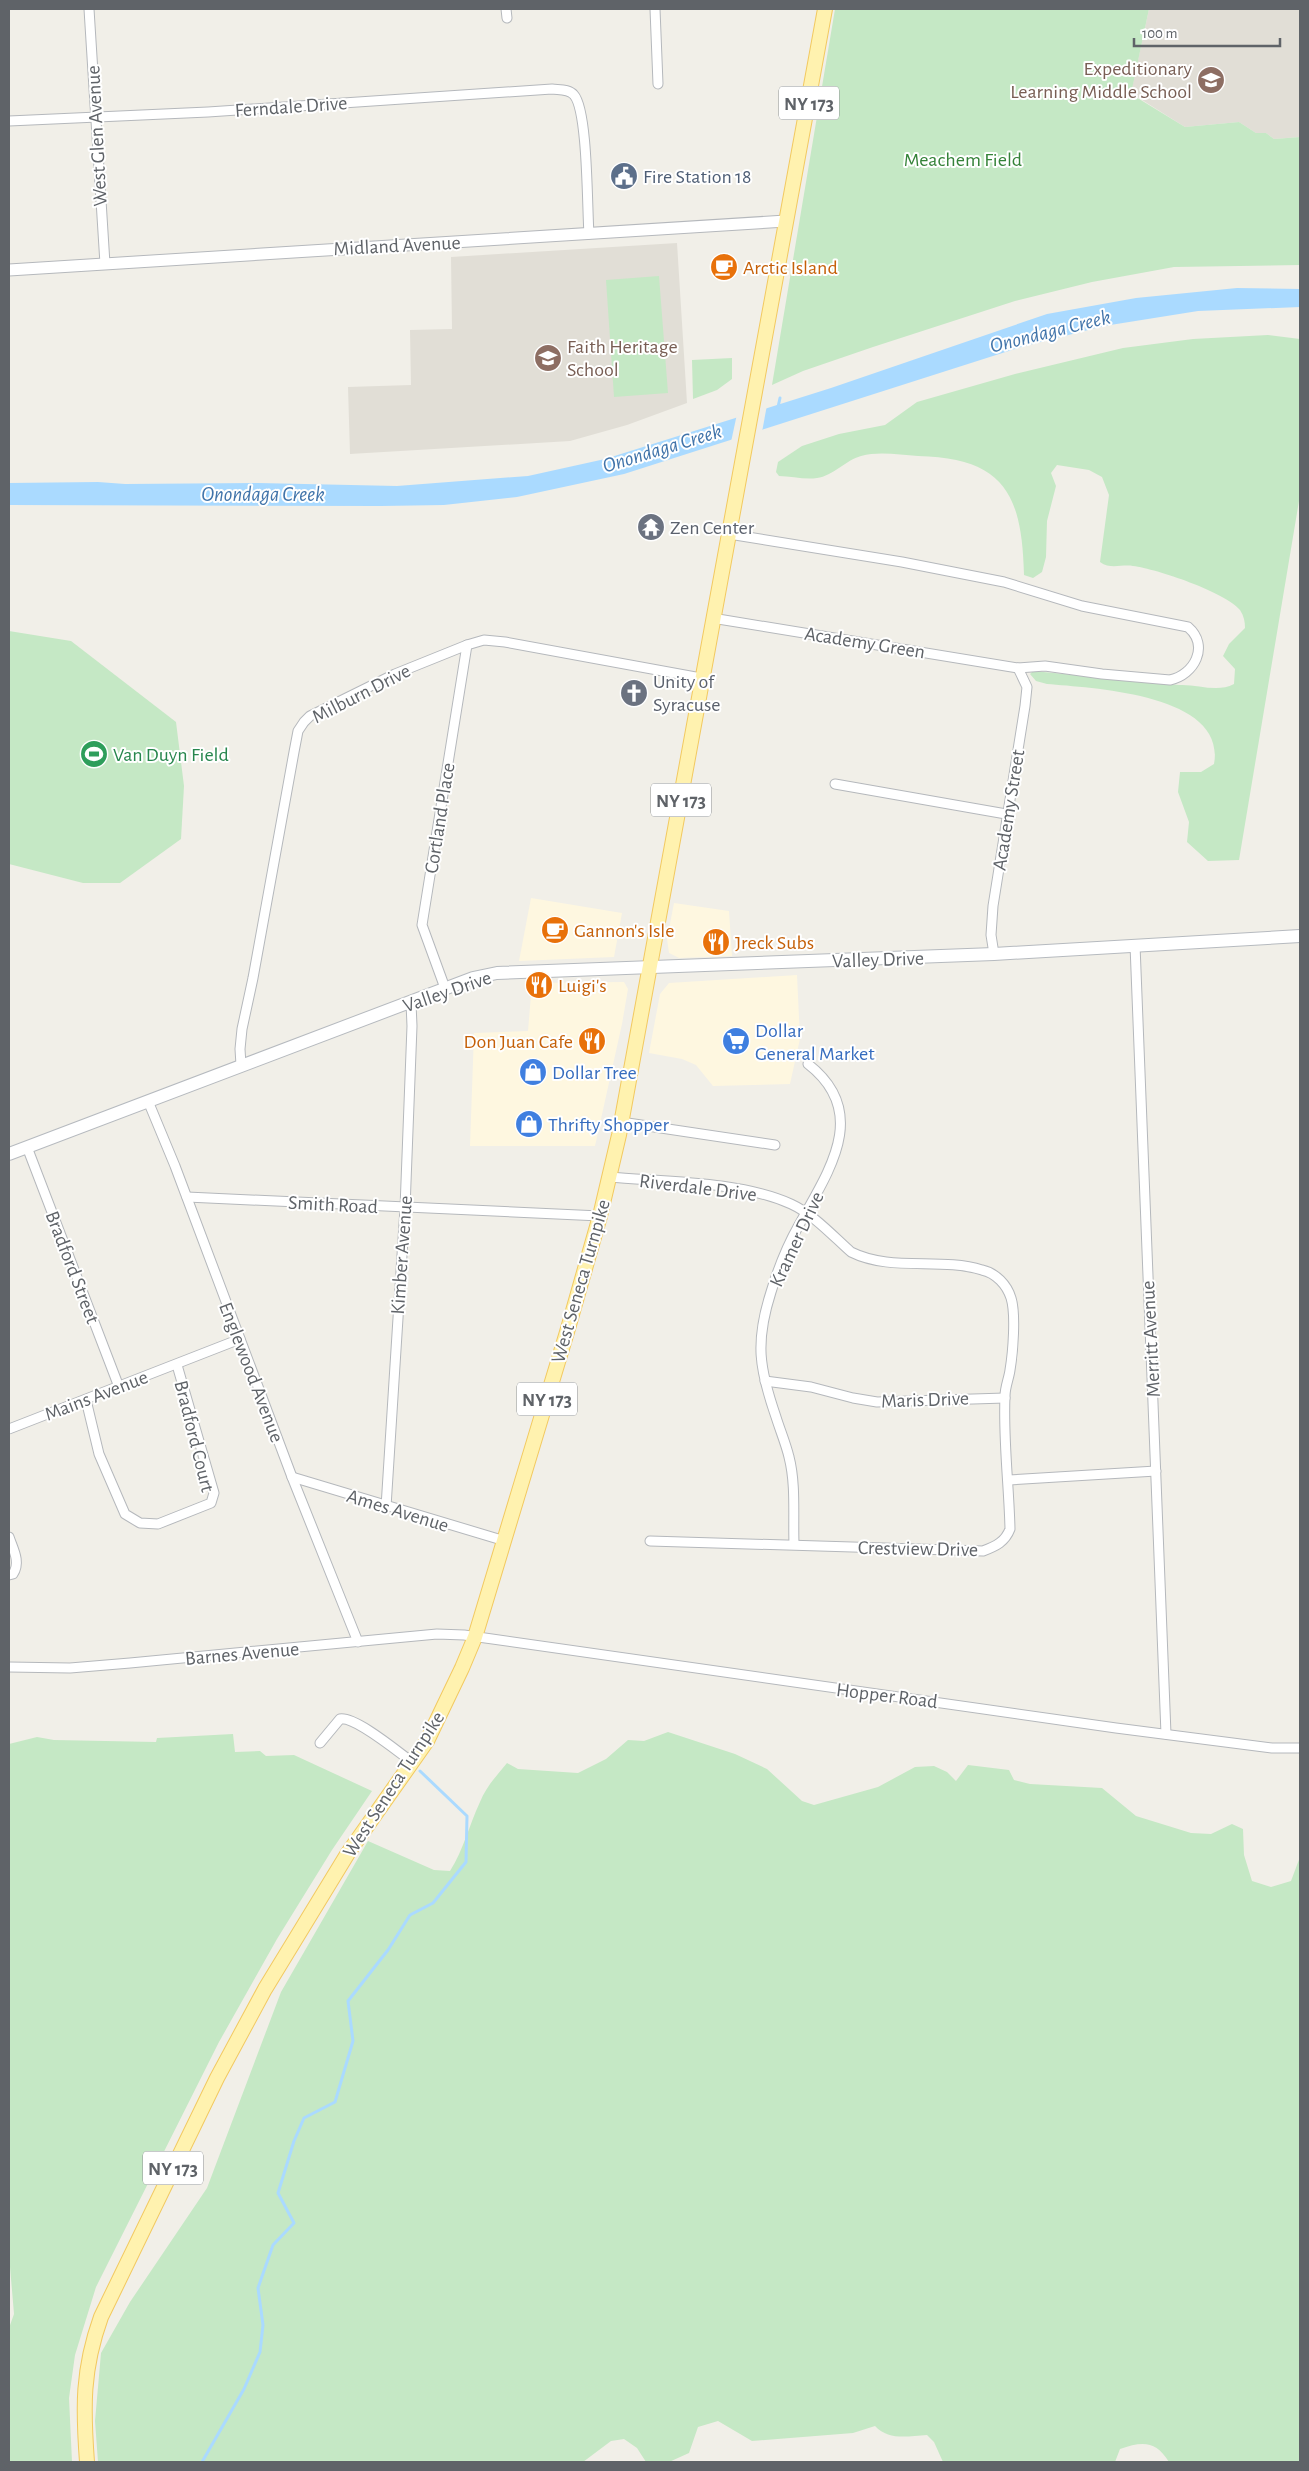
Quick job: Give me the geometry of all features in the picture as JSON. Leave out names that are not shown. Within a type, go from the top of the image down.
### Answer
[{"type":"main road","name":"West Seneca Turnpike","points":[[86,2462],[83,2404],[85,2380],[93,2340],[101,2317],[217,2078],[261,1998],[348,1853],[412,1762],[441,1712],[475,1637],[505,1542],[600,1216],[621,1122],[650,968],[700,678],[729,534],[825,9]]},
{"type":"main road","name":"Valley Drive","points":[[9,1154],[411,1003],[445,988],[473,978],[498,973],[994,954],[1300,936]]},
{"type":"street","name":"West Glen Avenue","points":[[89,9],[105,264]]},
{"type":"street","points":[[655,9],[658,84]]},
{"type":"street","name":"Ferndale Drive","points":[[9,121],[96,118],[552,89],[572,93],[579,104],[583,118],[589,234]]},
{"type":"street","name":"Midland Avenue","points":[[9,270],[786,221]]},
{"type":"street","name":"Academy Green","points":[[712,618],[1018,668],[1045,666],[1102,674],[1170,680],[1180,678],[1191,669],[1198,657],[1198,646],[1193,631],[1188,627],[1082,606],[1004,582],[729,534]]},
{"type":"street","name":"Milburn Drive","points":[[241,1066],[242,1029],[298,731],[310,716],[395,674],[484,640],[505,642],[700,678]]},
{"type":"street","name":"Cortland Place","points":[[445,988],[422,925],[467,645]]},
{"type":"street","name":"Academy Street","points":[[994,954],[991,935],[993,906],[1006,814],[1025,706],[1026,688],[1018,668]]},
{"type":"street","points":[[835,784],[1006,814]]},
{"type":"street","name":"Merritt Avenue","points":[[1135,945],[1166,1734]]},
{"type":"street","name":"Kimber Avenue","points":[[386,1507],[405,1208],[412,1026],[411,1003]]},
{"type":"street","name":"Kramer Drive","points":[[794,1544],[789,1457],[765,1381],[760,1346],[762,1323],[783,1257],[831,1168],[840,1135],[836,1096],[821,1074],[808,1064]]},
{"type":"street","name":"Englewood Avenue","points":[[148,1101],[187,1197],[292,1477],[358,1642]]},
{"type":"street","points":[[621,1122],[776,1146]]},
{"type":"street","name":"Bradford Street","points":[[27,1147],[119,1387]]},
{"type":"street","name":"Riverdale Drive","points":[[609,1177],[738,1189],[784,1202],[806,1214],[851,1252],[862,1257],[880,1261],[948,1265],[983,1270],[1000,1279],[1006,1286],[1012,1300],[1013,1352],[1004,1398]]},
{"type":"street","name":"Smith Road","points":[[187,1197],[600,1216]]},
{"type":"street","name":"Mains Avenue","points":[[9,1429],[240,1339]]},
{"type":"street","name":"Bradford Court","points":[[86,1400],[99,1454],[125,1514],[140,1523],[163,1523],[211,1503],[214,1493],[177,1365]]},
{"type":"street","name":"Maris Drive","points":[[765,1381],[811,1387],[877,1402],[1004,1398]]},
{"type":"street","points":[[1004,1398],[1008,1480],[1156,1471]]},
{"type":"street","name":"Ames Avenue","points":[[292,1477],[505,1542]]},
{"type":"street","name":"Crestview Drive","points":[[650,1541],[983,1551],[999,1545],[1008,1536],[1010,1529],[1008,1480]]},
{"type":"street","points":[[9,1536],[18,1562],[18,1567],[13,1574],[9,1575]]},
{"type":"street","name":"Barnes Avenue","points":[[9,1667],[70,1668],[130,1664],[437,1634],[475,1637]]},
{"type":"street","name":"Hopper Road","points":[[475,1637],[1166,1734],[1272,1748],[1300,1748]]},
{"type":"street","points":[[320,1743],[340,1719],[344,1718],[363,1727],[412,1762]]},
{"type":"shaded area","points":[[1149,9],[1300,9],[1300,137],[1274,139],[1266,133],[1256,133],[1239,122],[1185,127],[1131,93]]},
{"type":"shaded area","name":"Faith Heritage School","points":[[677,243],[687,403],[627,425],[570,441],[350,454],[348,387],[411,385],[410,330],[452,329],[451,257]]},
{"type":"shaded area","points":[[531,898],[622,913],[614,957],[519,961]]},
{"type":"shaded area","points":[[674,903],[729,911],[732,956],[679,958],[669,953],[667,939]]},
{"type":"shaded area","points":[[797,975],[800,1039],[790,1084],[713,1086],[696,1065],[682,1059],[649,1053],[660,994],[669,983]]},
{"type":"shaded area","points":[[624,982],[628,989],[622,1024],[595,1146],[470,1146],[474,1033],[528,1031],[532,983]]},
{"type":"green space","name":"Meachem Field","points":[[835,9],[1149,9],[1131,94],[1185,127],[1239,122],[1256,133],[1266,133],[1274,139],[1300,137],[1300,265],[1174,267],[1092,282],[1015,301],[803,371],[772,385]]},
{"type":"green space","points":[[659,276],[668,393],[614,397],[606,280]]},
{"type":"green space","points":[[1268,335],[1300,339],[1300,495],[1239,860],[1208,861],[1187,842],[1189,822],[1178,792],[1180,772],[1201,772],[1214,764],[1212,741],[1200,723],[1179,709],[1153,699],[1094,688],[1047,684],[1036,681],[1030,674],[1033,671],[1214,688],[1228,687],[1234,684],[1235,669],[1223,656],[1229,644],[1245,628],[1240,610],[1220,596],[1173,576],[1144,568],[1108,566],[1100,562],[1109,495],[1102,477],[1089,470],[1057,465],[1051,473],[1056,486],[1047,521],[1046,557],[1042,572],[1033,578],[1024,575],[1019,523],[1013,503],[1003,486],[989,473],[971,464],[947,458],[875,454],[855,458],[823,477],[808,479],[779,476],[776,472],[778,462],[802,446],[839,434],[885,425],[917,402],[1015,374],[1123,348],[1193,339]]},
{"type":"green space","points":[[732,358],[732,379],[717,390],[693,399],[692,360]]},
{"type":"green space","name":"Van Duyn Field","points":[[9,631],[71,641],[176,722],[184,786],[181,839],[120,883],[83,883],[9,864]]},
{"type":"green space","points":[[668,1732],[735,1754],[767,1769],[802,1801],[814,1805],[878,1787],[915,1767],[934,1766],[947,1772],[956,1781],[968,1765],[1009,1770],[1014,1780],[1030,1784],[1102,1788],[1136,1816],[1191,1833],[1211,1834],[1232,1824],[1243,1829],[1244,1855],[1252,1881],[1271,1887],[1291,1881],[1300,1857],[1300,2462],[1169,2462],[1159,2450],[1142,2444],[1120,2449],[1115,2462],[943,2462],[934,2442],[927,2435],[893,2436],[880,2431],[875,2426],[853,2433],[752,2441],[718,2421],[698,2427],[689,2453],[669,2462],[646,2462],[637,2448],[624,2439],[611,2441],[583,2462],[98,2462],[95,2421],[101,2353],[130,2302],[207,2188],[281,1992],[368,1841],[434,1870],[450,1871],[459,1854],[482,1797],[507,1763],[518,1769],[578,1773],[606,1759],[628,1740],[644,1741]]},
{"type":"green space","points":[[233,1734],[235,1752],[260,1751],[266,1756],[294,1755],[372,1791],[332,1850],[277,1939],[219,2042],[96,2287],[75,2355],[69,2398],[72,2462],[9,2462],[9,2328],[14,2314],[9,2255],[9,1744],[37,1737],[54,1740],[156,1742],[157,1738]]},
{"type":"water","name":"Onondaga Creek","points":[[1237,288],[1300,289],[1300,307],[1198,311],[1104,326],[1021,347],[624,474],[517,497],[444,505],[381,506],[9,505],[9,483],[258,483],[397,486],[528,476],[605,459],[831,388],[1047,314],[1136,298]]},
{"type":"pier","points":[[767,405],[762,432],[731,442],[737,414]]},
{"type":"waterway","points":[[778,407],[780,398]]},
{"type":"waterway","points":[[202,2462],[244,2389],[260,2352],[263,2325],[258,2288],[273,2245],[294,2223],[278,2193],[294,2141],[304,2118],[335,2102],[353,2041],[348,2001],[388,1950],[410,1915],[433,1903],[466,1862],[467,1816],[420,1771]]},
{"type":"place","name":"Expeditionary Learning Middle School","points":[[1211,80]]},
{"type":"place","name":"Fire Station 18","points":[[624,176]]},
{"type":"place","name":"Arctic Island","points":[[724,267]]},
{"type":"place","name":"Faith Heritage School","points":[[548,358]]},
{"type":"place","name":"Zen Center","points":[[651,527]]},
{"type":"place","name":"Unity of Syracuse","points":[[634,693]]},
{"type":"place","name":"Van Duyn Field","points":[[94,754]]},
{"type":"place","name":"Gannon's Isle","points":[[555,930]]},
{"type":"place","name":"Jreck Subs","points":[[716,942]]},
{"type":"place","name":"Luigi's","points":[[539,985]]},
{"type":"place","name":"Don Juan Cafe","points":[[592,1041]]},
{"type":"place","name":"Dollar General Market","points":[[736,1041]]},
{"type":"place","name":"Dollar Tree","points":[[533,1072]]},
{"type":"place","name":"Thrifty Shopper","points":[[529,1124]]}]
